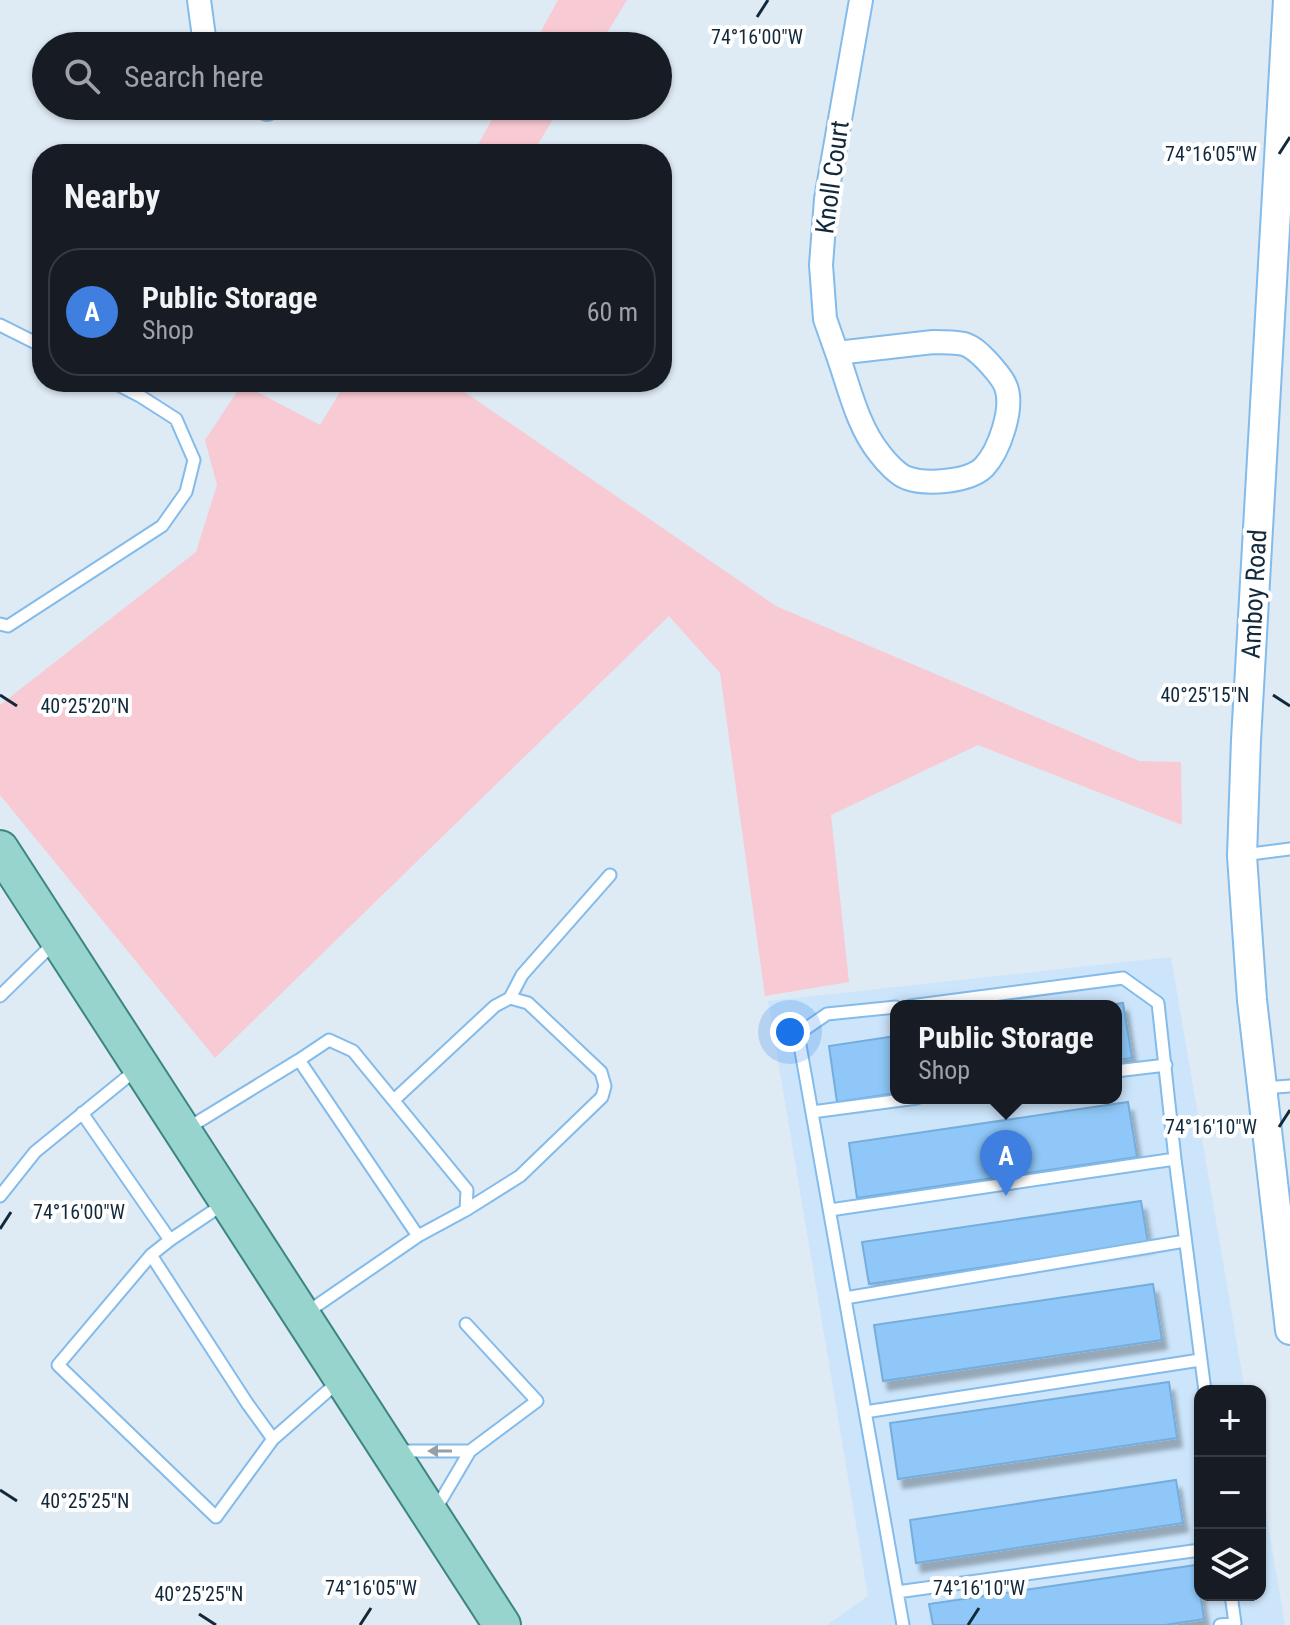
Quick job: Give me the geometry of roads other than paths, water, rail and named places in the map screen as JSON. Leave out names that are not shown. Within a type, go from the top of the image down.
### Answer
[{"type":"main road","points":[[0,849],[502,1625]]},
{"type":"street","points":[[199,0],[203,32]]},
{"type":"street","name":"Knoll Court","points":[[837,353],[933,342],[965,344],[979,352],[1006,386],[1008,406],[997,449],[982,469],[955,480],[934,482],[905,478],[881,455],[861,422],[825,319],[821,265],[825,212],[861,0]]},
{"type":"street","name":"Amboy Road","points":[[1288,0],[1242,856],[1252,1000],[1277,1087],[1290,1330]]},
{"type":"lane","points":[[0,325],[32,341]]},
{"type":"lane","points":[[0,624],[8,626],[162,526],[186,492],[194,460],[176,419],[132,392]]},
{"type":"lane","points":[[1242,856],[1290,849]]},
{"type":"lane","points":[[394,1100],[495,1006],[510,998],[522,975],[610,875]]},
{"type":"lane","points":[[0,996],[58,939]]},
{"type":"lane","points":[[956,1000],[1123,978],[1158,1003],[1204,1385]]},
{"type":"lane","points":[[302,1315],[418,1236],[520,1176],[602,1097],[605,1086],[601,1072],[528,1003],[510,998]]},
{"type":"lane","points":[[890,1008],[827,1014],[798,1034],[903,1625]]},
{"type":"lane","points":[[183,1131],[329,1040],[353,1051],[467,1190],[466,1210]]},
{"type":"lane","points":[[299,1060],[418,1236]]},
{"type":"lane","points":[[1122,1070],[1166,1065]]},
{"type":"lane","points":[[0,1196],[35,1152],[141,1066]]},
{"type":"lane","points":[[812,1112],[890,1102]]},
{"type":"lane","points":[[82,1113],[170,1240]]},
{"type":"lane","points":[[830,1210],[1175,1159]]},
{"type":"lane","points":[[228,1201],[151,1255],[58,1365],[216,1517],[273,1439],[343,1378]]},
{"type":"lane","points":[[845,1298],[1185,1241]]},
{"type":"lane","points":[[151,1255],[273,1439]]},
{"type":"lane","points":[[432,1516],[470,1451],[537,1401],[466,1324]]},
{"type":"lane","points":[[865,1412],[1200,1360]]},
{"type":"lane","points":[[390,1451],[470,1451]]},
{"type":"lane","points":[[897,1592],[1194,1551]]},
{"type":"lane","points":[[1220,1625],[1235,1624],[1232,1601]]},
{"type":"place","name":"Public Storage","points":[[1006,1196]]}]
